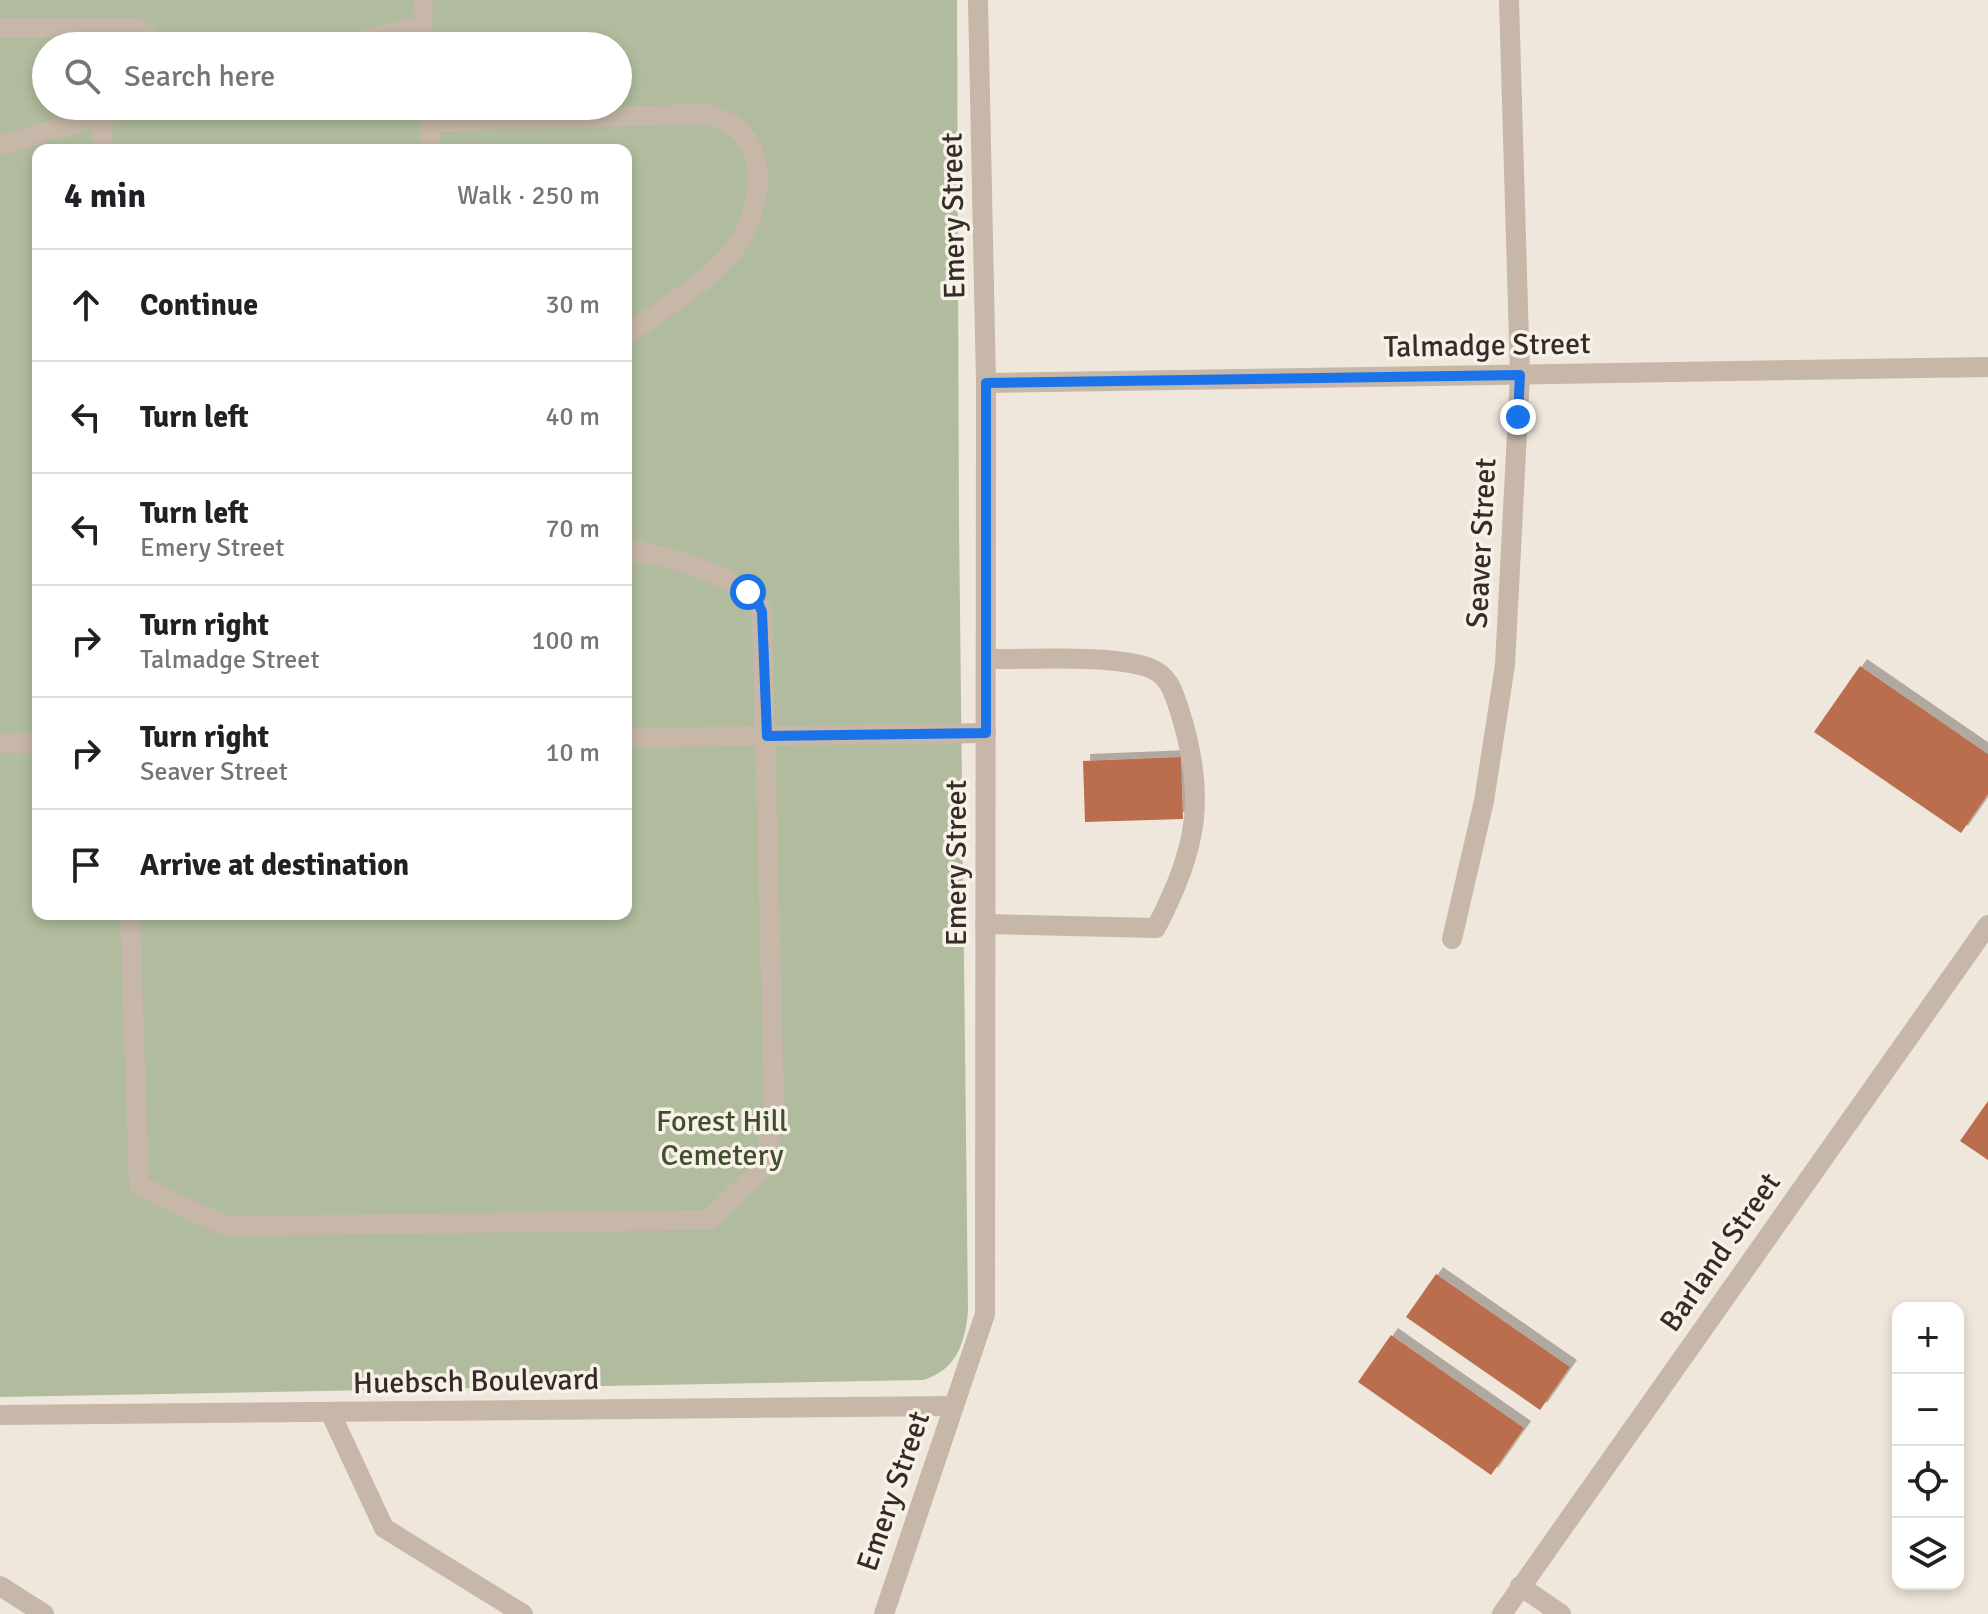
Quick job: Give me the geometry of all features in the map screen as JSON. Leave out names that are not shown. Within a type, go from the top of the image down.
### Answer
[{"type":"street","points":[[421,32],[423,0]]},
{"type":"street","name":"Emery Street","points":[[884,1614],[985,1314],[986,383],[978,0]]},
{"type":"street","name":"Seaver Street","points":[[1452,939],[1484,801],[1505,665],[1520,375],[1509,0]]},
{"type":"street","points":[[0,28],[136,28],[142,32]]},
{"type":"street","points":[[632,114],[709,114],[731,123],[746,138],[757,164],[757,196],[747,228],[726,260],[632,330]]},
{"type":"street","points":[[0,146],[93,120]]},
{"type":"street","points":[[100,120],[103,144]]},
{"type":"street","points":[[429,120],[431,144]]},
{"type":"street","name":"Talmadge Street","points":[[986,383],[1988,367]]},
{"type":"street","points":[[130,920],[139,1185],[225,1226],[709,1220],[766,1165],[774,1101],[762,612],[757,600],[719,577],[632,551]]},
{"type":"street","points":[[985,924],[1156,928],[1188,856],[1197,780],[1172,686],[1150,668],[1109,662],[986,659]]},
{"type":"street","points":[[632,738],[986,733]]},
{"type":"street","points":[[0,743],[32,743]]},
{"type":"street","name":"Barland Street","points":[[1502,1614],[1988,925]]},
{"type":"street","name":"Huebsch Boulevard","points":[[0,1415],[954,1406]]},
{"type":"street","points":[[330,1412],[384,1528],[523,1614]]},
{"type":"street","points":[[0,1586],[44,1614]]},
{"type":"street","points":[[1520,1586],[1561,1614]]},
{"type":"green space","name":"Forest Hill Cemetery","points":[[0,0],[957,0],[968,1311],[957,1354],[944,1370],[923,1380],[0,1397]]},
{"type":"building","points":[[1860,666],[1988,754],[1988,794],[1961,833],[1814,732]]},
{"type":"building","points":[[1181,757],[1183,819],[1085,822],[1083,761]]},
{"type":"building","points":[[1988,1101],[1988,1160],[1960,1141]]},
{"type":"building","points":[[1436,1274],[1570,1367],[1540,1410],[1406,1317]]},
{"type":"building","points":[[1391,1335],[1524,1428],[1491,1475],[1358,1382]]},
{"type":"route","points":[[748,592],[757,600],[762,612],[767,736],[986,733],[986,383],[1520,375],[1518,417]]}]
